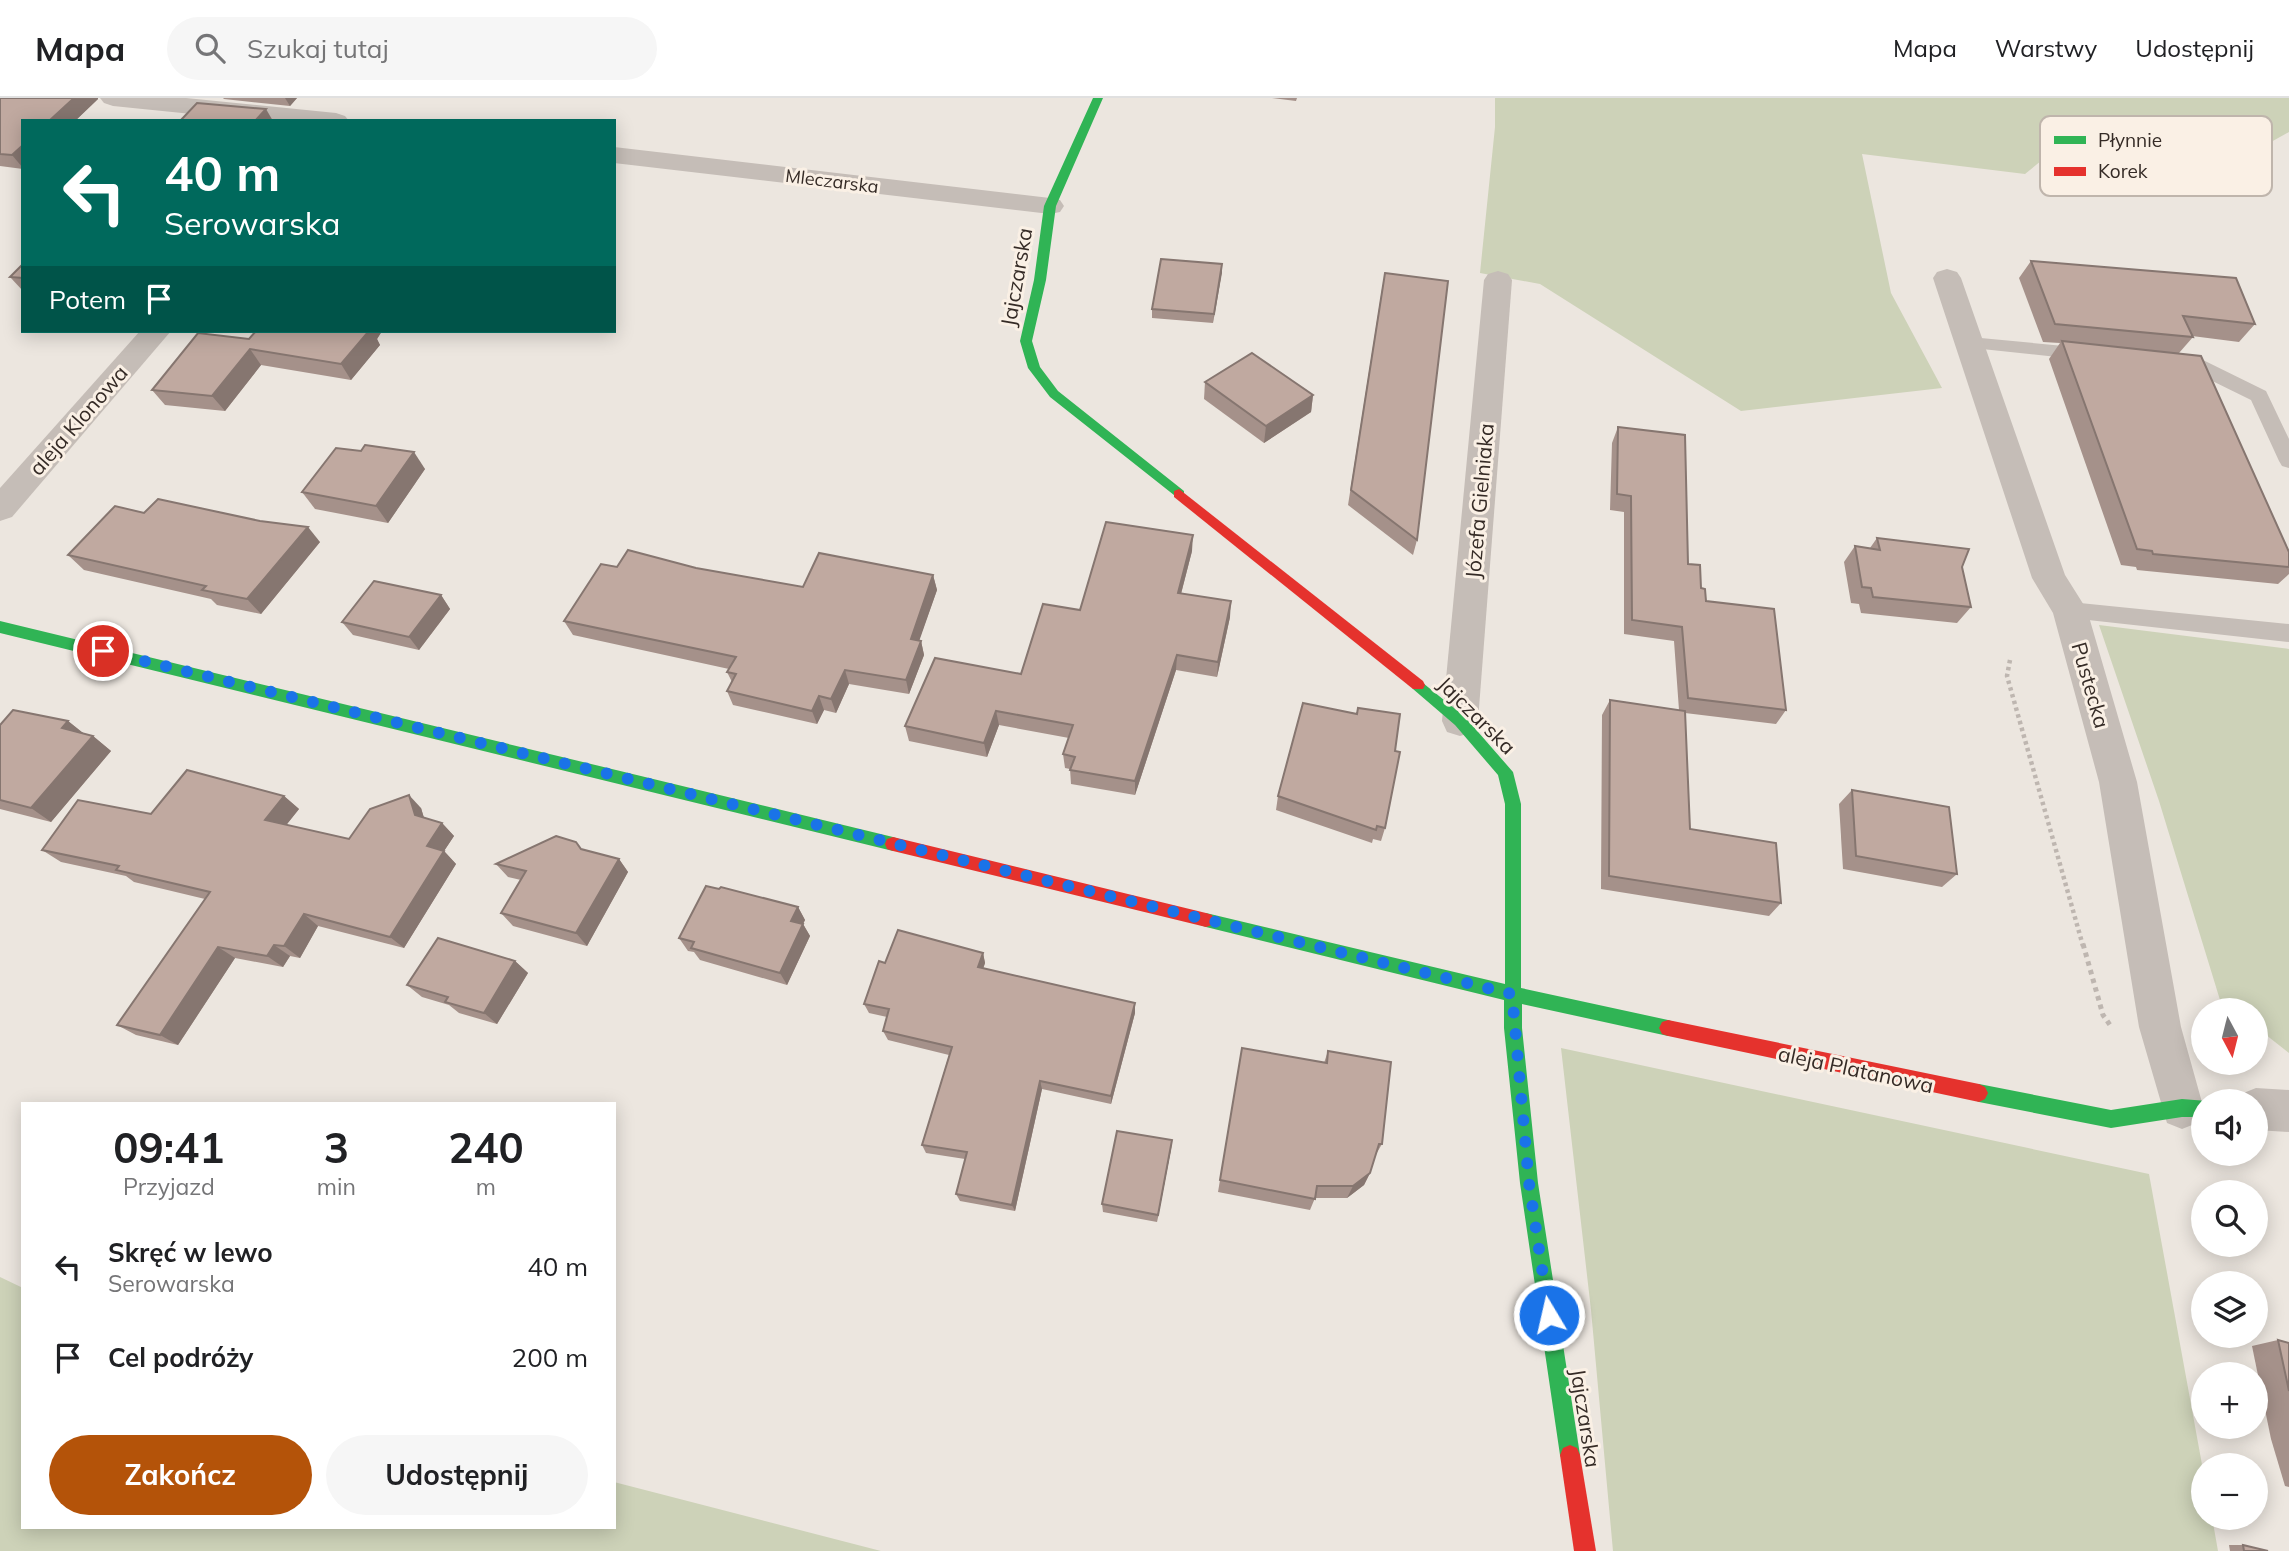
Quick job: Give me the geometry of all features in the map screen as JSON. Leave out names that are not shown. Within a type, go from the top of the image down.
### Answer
[{"type":"street","points":[[113,98],[341,116]]},
{"type":"street","name":"Jajczarska","points":[[1098,98],[1050,206],[1040,280],[1026,341],[1034,368],[1054,394],[1405,673],[1460,721],[1505,772],[1513,804],[1512,994],[1529,1183],[1585,1551]]},
{"type":"street","name":"Mleczarska","points":[[616,155],[1050,206]]},
{"type":"street","name":"Pustecka","points":[[1947,278],[2049,578],[2070,610],[2118,782],[2160,1027],[2191,1103]]},
{"type":"street","name":"Józefa Gielniaka","points":[[1460,721],[1498,280]]},
{"type":"street","name":"aleja Klonowa","points":[[0,509],[154,333]]},
{"type":"street","name":"aleja Platanowa","points":[[0,627],[1512,994],[1807,1059],[2111,1119],[2191,1108]]},
{"type":"street","points":[[2268,1110],[2289,1111]]},
{"type":"lane","points":[[1970,343],[2103,356]]},
{"type":"lane","points":[[2156,361],[2196,365],[2259,396],[2289,461]]},
{"type":"lane","points":[[2070,610],[2289,633]]},
{"type":"path","points":[[2010,660],[2007,676],[2053,844],[2103,1014],[2118,1035]]},
{"type":"green space","points":[[1495,98],[2289,98],[2289,132],[2272,141],[2272,116],[2040,116],[2040,162],[2025,174],[1862,154],[1891,293],[1942,388],[1741,411],[1540,284],[1480,273],[1495,127]]},
{"type":"green space","points":[[2099,625],[2289,649],[2289,1053],[2268,1036],[2268,998],[2219,998],[2159,801]]},
{"type":"green space","points":[[1561,1048],[2149,1174],[2191,1404],[2191,1439],[2197,1439],[2200,1453],[2191,1453],[2191,1530],[2214,1530],[2218,1551],[1613,1551],[1591,1310]]},
{"type":"green space","points":[[0,1277],[21,1287],[21,1529],[616,1529],[616,1483],[881,1551],[0,1551]]},
{"type":"building","points":[[0,98],[74,98],[51,119],[21,119],[21,147],[12,155],[0,154]]},
{"type":"building","points":[[197,103],[266,109],[257,119],[182,119]]},
{"type":"building","points":[[1161,259],[1222,264],[1214,314],[1152,309]]},
{"type":"building","points":[[2031,261],[2236,278],[2255,324],[2183,316],[2193,337],[2055,324]]},
{"type":"building","points":[[21,266],[21,278],[10,277]]},
{"type":"building","points":[[1385,273],[1448,281],[1417,540],[1351,490]]},
{"type":"building","points":[[198,333],[249,339],[254,333],[367,333],[341,364],[250,349],[212,396],[152,390]]},
{"type":"building","points":[[2062,341],[2201,356],[2289,552],[2289,567],[2153,554],[2152,551],[2137,549]]},
{"type":"building","points":[[1252,353],[1313,395],[1266,426],[1205,382]]},
{"type":"building","points":[[1618,427],[1685,435],[1688,564],[1700,565],[1701,588],[1705,589],[1706,601],[1774,609],[1786,710],[1688,698],[1682,627],[1632,620],[1631,496],[1617,494]]},
{"type":"building","points":[[365,445],[414,452],[376,506],[302,492],[336,448],[361,451]]},
{"type":"building","points":[[158,499],[260,521],[308,527],[247,599],[202,590],[206,586],[68,555],[115,506],[144,513]]},
{"type":"building","points":[[1106,522],[1193,535],[1178,593],[1231,601],[1218,662],[1177,655],[1135,781],[1070,770],[1075,757],[1063,754],[1073,725],[996,711],[984,743],[905,726],[935,658],[1021,674],[1043,604],[1080,610]]},
{"type":"building","points":[[1877,538],[1969,549],[1962,567],[1971,607],[1873,597],[1871,588],[1862,587],[1855,546],[1880,550]]},
{"type":"building","points":[[628,550],[696,568],[803,587],[819,553],[933,575],[911,639],[921,641],[906,680],[845,670],[831,699],[819,696],[812,711],[727,691],[736,674],[727,672],[736,657],[564,621],[601,564],[617,567]]},
{"type":"building","points":[[374,581],[441,595],[409,637],[342,622]]},
{"type":"building","points":[[1610,700],[1685,711],[1690,829],[1776,843],[1781,903],[1609,876]]},
{"type":"building","points":[[1303,703],[1357,714],[1358,708],[1400,714],[1395,751],[1400,752],[1385,828],[1377,826],[1376,830],[1278,796]]},
{"type":"building","points":[[13,710],[68,721],[62,728],[93,736],[31,808],[0,800],[0,725]]},
{"type":"building","points":[[187,770],[284,796],[265,820],[349,839],[370,809],[409,795],[415,815],[442,823],[427,846],[444,851],[390,937],[304,914],[284,946],[274,945],[267,956],[218,947],[160,1035],[117,1025],[210,892],[116,870],[119,866],[42,850],[78,800],[151,814]]},
{"type":"building","points":[[1852,790],[1949,807],[1957,874],[1856,856]]},
{"type":"building","points":[[556,836],[576,842],[581,849],[619,859],[576,933],[501,913],[526,871],[496,864]]},
{"type":"building","points":[[706,886],[719,889],[721,887],[798,907],[791,921],[803,924],[780,973],[691,948],[694,942],[679,938]]},
{"type":"building","points":[[898,930],[983,953],[978,967],[1135,1003],[1111,1096],[1040,1081],[1012,1205],[956,1194],[967,1152],[922,1145],[952,1047],[883,1031],[889,1009],[864,1004],[879,961],[885,963]]},
{"type":"building","points":[[438,938],[515,961],[484,1013],[445,1002],[448,997],[407,985]]},
{"type":"building","points":[[1242,1048],[1327,1063],[1328,1051],[1391,1062],[1382,1144],[1379,1144],[1370,1173],[1353,1186],[1317,1186],[1315,1199],[1220,1180]]},
{"type":"building","points":[[1117,1131],[1172,1140],[1158,1215],[1102,1204]]},
{"type":"building","points":[[2278,1340],[2289,1343],[2289,1391]]},
{"type":"building","points":[[2243,1545],[2268,1551],[2244,1551]]},
{"type":"traffic: fast","points":[[1098,98],[1050,206],[1040,280],[1026,341],[1034,368],[1054,394],[1179,494]]},
{"type":"traffic: fast","points":[[0,627],[893,844]]},
{"type":"traffic: fast","points":[[1418,685],[1460,721],[1505,772],[1513,804],[1513,1028],[1529,1183],[1570,1455]]},
{"type":"traffic: fast","points":[[1206,920],[1512,994],[1668,1028]]},
{"type":"traffic: fast","points":[[1979,1093],[2111,1119],[2191,1108]]},
{"type":"traffic: jam","points":[[1179,494],[1418,685]]},
{"type":"traffic: jam","points":[[893,844],[1206,920]]},
{"type":"traffic: jam","points":[[1668,1028],[1979,1093]]},
{"type":"traffic: jam","points":[[1570,1455],[1585,1551]]},
{"type":"route","points":[[103,651],[1512,994],[1529,1183],[1549,1315]]}]
